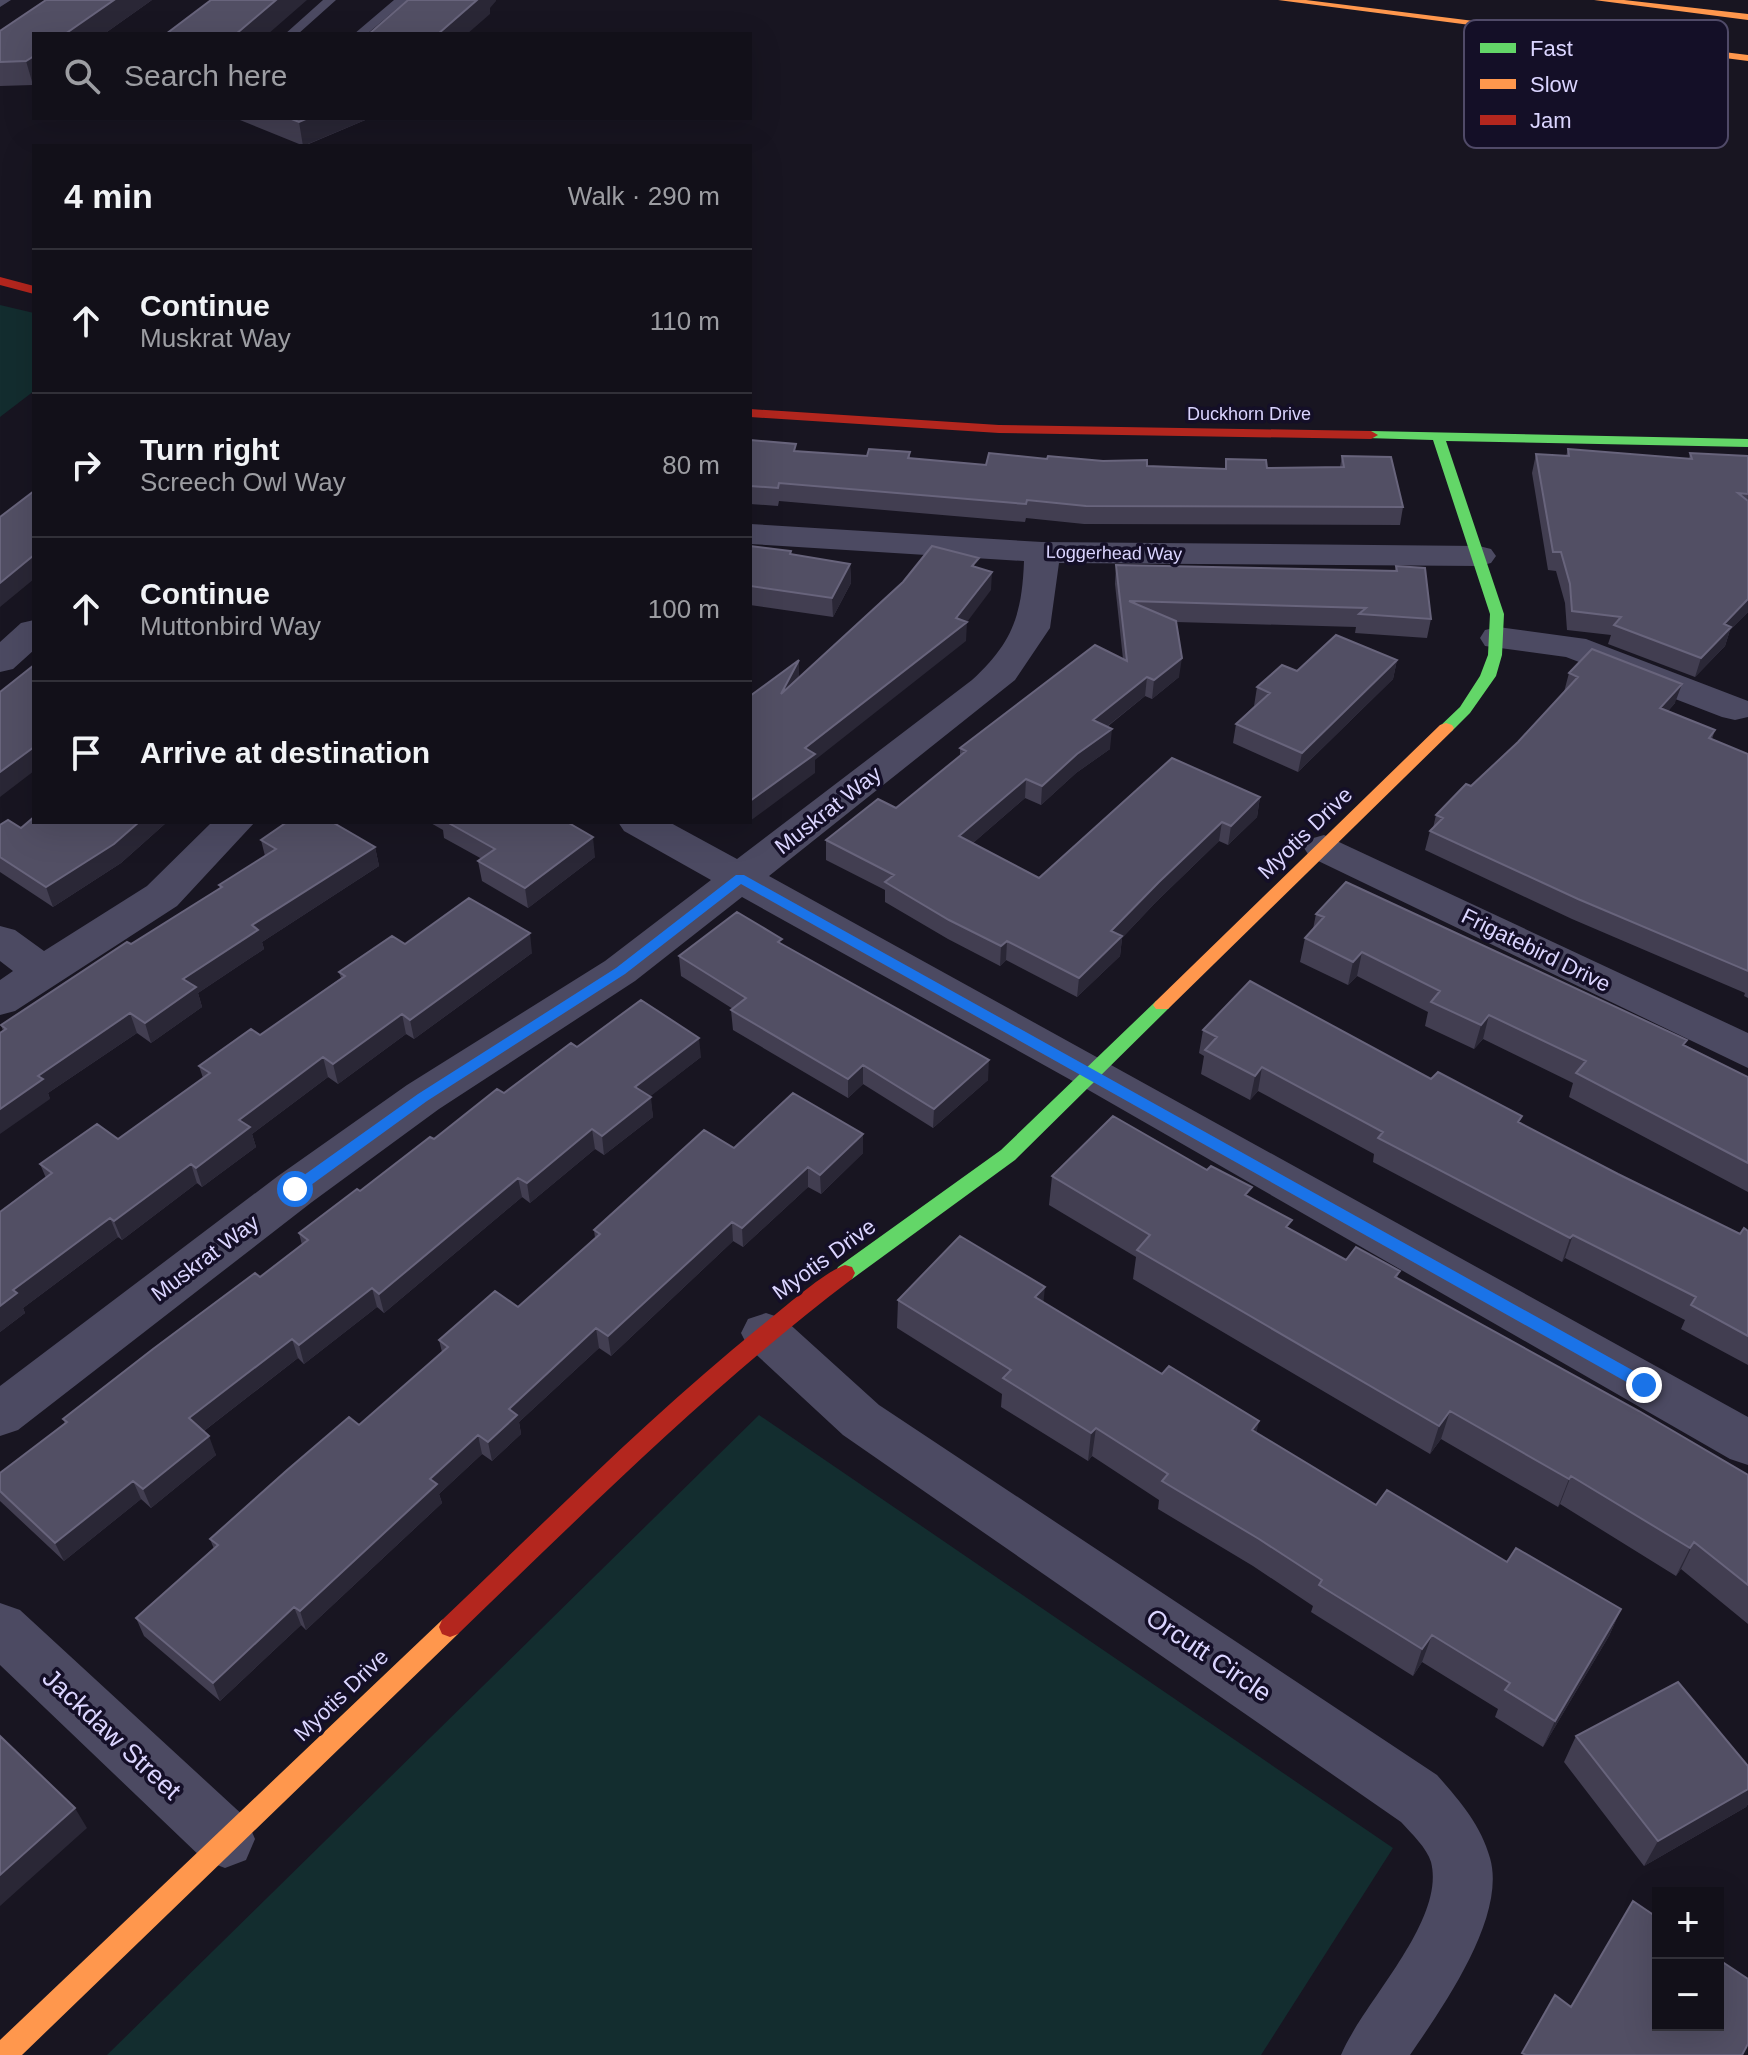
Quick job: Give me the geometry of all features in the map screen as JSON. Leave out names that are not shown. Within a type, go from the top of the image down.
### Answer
[{"type":"main road","points":[[1283,0],[1464,23]]},
{"type":"main road","points":[[1599,0],[1747,17]]},
{"type":"main road","points":[[1728,56],[1748,58]]},
{"type":"main road","points":[[0,281],[32,289]]},
{"type":"main road","name":"Duckhorn Drive","points":[[752,413],[1014,431],[1748,443]]},
{"type":"main road","name":"Myotis Drive","points":[[3,2055],[225,1839],[688,1399],[766,1333],[1008,1155],[1465,710],[1486,683],[1495,664],[1497,614],[1438,436]]},
{"type":"street","name":"Loggerhead Way","points":[[752,534],[1042,552],[1479,556]]},
{"type":"street","name":"Muskrat Way","points":[[0,1415],[308,1180],[423,1097],[620,971],[1005,671],[1021,652],[1036,622],[1041,602],[1042,552]]},
{"type":"street","points":[[0,661],[32,633]]},
{"type":"street","points":[[1498,638],[1573,647],[1744,713]]},
{"type":"street","points":[[0,1000],[162,896],[233,824]]},
{"type":"street","points":[[642,824],[1094,1073],[1748,1443]]},
{"type":"street","name":"Frigatebird Drive","points":[[1324,848],[1748,1052]]},
{"type":"street","points":[[0,940],[43,972]]},
{"type":"street","name":"Orcutt Circle","points":[[766,1333],[861,1420],[1416,1795],[1440,1822],[1461,1862],[1460,1896],[1444,1942],[1373,2055]]},
{"type":"street","name":"Jackdaw Street","points":[[0,1628],[225,1839]]},
{"type":"lane","points":[[293,32],[330,0]]},
{"type":"lane","points":[[362,32],[401,0]]},
{"type":"green space","points":[[0,305],[32,313],[32,393],[0,417]]},
{"type":"green space","points":[[759,1415],[1393,1848],[1261,2055],[107,2055]]},
{"type":"building","points":[[46,0],[114,0],[68,32],[32,32],[32,57],[26,61],[0,62],[0,31]]},
{"type":"building","points":[[211,0],[276,0],[238,32],[169,32]]},
{"type":"building","points":[[408,0],[477,0],[440,32],[371,32]]},
{"type":"building","points":[[752,440],[796,444],[794,451],[867,456],[869,449],[910,452],[908,458],[986,465],[989,453],[1047,459],[1048,456],[1103,461],[1147,460],[1147,466],[1226,469],[1226,459],[1266,460],[1267,468],[1344,467],[1342,456],[1391,457],[1403,507],[1086,506],[1027,500],[1026,504],[779,483],[778,488],[752,486]]},
{"type":"building","points":[[1568,449],[1692,459],[1690,453],[1748,456],[1748,494],[1738,493],[1748,501],[1748,599],[1724,624],[1731,627],[1701,658],[1614,625],[1621,617],[1572,611],[1570,584],[1561,552],[1553,552],[1536,454],[1569,456]]},
{"type":"building","points":[[32,493],[32,557],[0,583],[0,517]]},
{"type":"building","points":[[752,546],[850,564],[832,598],[752,586]]},
{"type":"building","points":[[932,546],[979,558],[972,566],[992,572],[956,618],[967,622],[805,748],[815,754],[752,800],[752,695],[799,660],[781,694],[903,582]]},
{"type":"building","points":[[1116,565],[1397,571],[1396,566],[1425,568],[1431,619],[1359,614],[1366,608],[1129,601],[1176,621],[1182,658],[1154,680],[1147,677],[1093,720],[1112,729],[1077,754],[1042,786],[1026,779],[959,836],[1039,878],[1172,758],[1260,797],[1231,826],[1222,822],[1159,882],[1111,931],[1122,936],[1079,978],[1007,941],[1001,946],[949,920],[885,882],[894,875],[826,840],[878,799],[896,808],[966,751],[960,748],[1095,645],[1127,661]]},
{"type":"building","points":[[1336,635],[1397,660],[1302,753],[1236,724],[1270,693],[1257,687],[1282,665],[1297,671]]},
{"type":"building","points":[[1592,649],[1682,684],[1660,708],[1715,730],[1709,738],[1748,754],[1748,971],[1578,899],[1430,831],[1443,818],[1436,815],[1466,784],[1471,786],[1518,742],[1578,677],[1569,673]]},
{"type":"building","points":[[32,667],[32,748],[0,772],[0,692]]},
{"type":"building","points":[[32,819],[32,824],[137,824],[114,844],[46,887],[0,857],[0,825],[8,820],[21,828]]},
{"type":"building","points":[[284,824],[335,824],[375,847],[252,925],[258,930],[183,979],[196,987],[145,1023],[130,1013],[38,1076],[43,1079],[0,1109],[0,1033],[6,1029],[1,1025],[127,942],[131,944],[222,887],[219,885],[276,849],[261,840]]},
{"type":"building","points":[[451,824],[570,824],[593,837],[525,888],[478,861],[495,849]]},
{"type":"building","points":[[1346,882],[1687,1040],[1683,1045],[1748,1077],[1748,1163],[1576,1073],[1586,1061],[1489,1015],[1481,1025],[1431,1002],[1440,991],[1362,952],[1353,962],[1305,938],[1324,917],[1316,914]]},
{"type":"building","points":[[469,898],[530,933],[410,1020],[402,1014],[333,1064],[323,1057],[239,1120],[250,1127],[196,1168],[191,1164],[114,1221],[110,1218],[13,1290],[17,1293],[0,1306],[0,1212],[52,1173],[40,1164],[97,1124],[118,1139],[210,1073],[199,1066],[251,1029],[260,1035],[345,976],[339,972],[392,936],[405,944]]},
{"type":"building","points":[[737,912],[782,939],[778,942],[989,1060],[934,1109],[863,1065],[848,1079],[731,1010],[746,998],[679,956]]},
{"type":"building","points":[[1250,981],[1431,1079],[1438,1072],[1522,1116],[1518,1122],[1618,1174],[1740,1234],[1744,1228],[1748,1231],[1748,1336],[1691,1305],[1696,1297],[1573,1235],[1570,1238],[1378,1138],[1383,1132],[1262,1067],[1255,1076],[1205,1050],[1217,1037],[1203,1030]]},
{"type":"building","points":[[641,1000],[699,1038],[635,1087],[651,1097],[602,1136],[592,1129],[527,1183],[518,1178],[379,1294],[372,1288],[299,1345],[292,1339],[189,1418],[209,1436],[143,1489],[133,1481],[55,1543],[0,1491],[0,1473],[67,1422],[63,1419],[153,1349],[255,1273],[260,1277],[308,1240],[299,1233],[430,1137],[434,1139],[497,1089],[504,1093],[571,1043],[577,1047]]},
{"type":"building","points":[[793,1093],[863,1134],[820,1175],[808,1167],[742,1228],[732,1222],[608,1336],[596,1328],[509,1409],[517,1415],[488,1442],[478,1435],[430,1479],[437,1484],[300,1611],[294,1607],[213,1683],[136,1618],[218,1545],[210,1539],[286,1471],[349,1417],[359,1425],[448,1347],[439,1340],[495,1291],[518,1307],[600,1234],[594,1230],[704,1130],[734,1148]]},
{"type":"building","points":[[1113,1116],[1207,1170],[1211,1166],[1252,1187],[1245,1195],[1292,1220],[1286,1227],[1346,1260],[1356,1247],[1400,1271],[1395,1277],[1639,1411],[1748,1475],[1748,1585],[1694,1542],[1690,1548],[1571,1476],[1569,1479],[1450,1411],[1439,1426],[1137,1250],[1150,1235],[1052,1176]]},
{"type":"building","points":[[960,1236],[1045,1287],[1035,1297],[1162,1374],[1169,1366],[1259,1421],[1252,1430],[1376,1505],[1387,1490],[1507,1562],[1516,1548],[1621,1609],[1555,1721],[1505,1690],[1510,1683],[1432,1635],[1422,1649],[1319,1585],[1322,1580],[1162,1481],[1168,1474],[1096,1428],[1091,1433],[1003,1378],[1011,1370],[898,1300]]},
{"type":"building","points":[[1678,1682],[1748,1766],[1748,1789],[1658,1841],[1576,1736]]},
{"type":"building","points":[[0,1736],[75,1808],[0,1875]]},
{"type":"building","points":[[1633,1901],[1652,1914],[1652,2031],[1724,2031],[1724,1963],[1748,1979],[1748,2044],[1742,2055],[1522,2053],[1555,1995],[1571,2007]]},
{"type":"traffic: fast","points":[[1371,435],[1748,443]]},
{"type":"traffic: fast","points":[[1438,436],[1497,614],[1495,655],[1488,676],[1465,710],[1446,728]]},
{"type":"traffic: fast","points":[[845,1273],[1008,1155],[1162,1005]]},
{"type":"traffic: slow","points":[[1283,0],[1464,23]]},
{"type":"traffic: slow","points":[[1599,0],[1748,17]]},
{"type":"traffic: slow","points":[[1728,56],[1748,58]]},
{"type":"traffic: slow","points":[[1162,1005],[1446,728]]},
{"type":"traffic: slow","points":[[3,2055],[450,1627]]},
{"type":"traffic: jam","points":[[0,281],[32,289]]},
{"type":"traffic: jam","points":[[752,413],[999,429],[1371,435]]},
{"type":"traffic: jam","points":[[450,1627],[690,1399],[845,1273]]},
{"type":"route","points":[[295,1189],[423,1097],[620,971],[740,878],[1094,1073],[1644,1385]]}]
